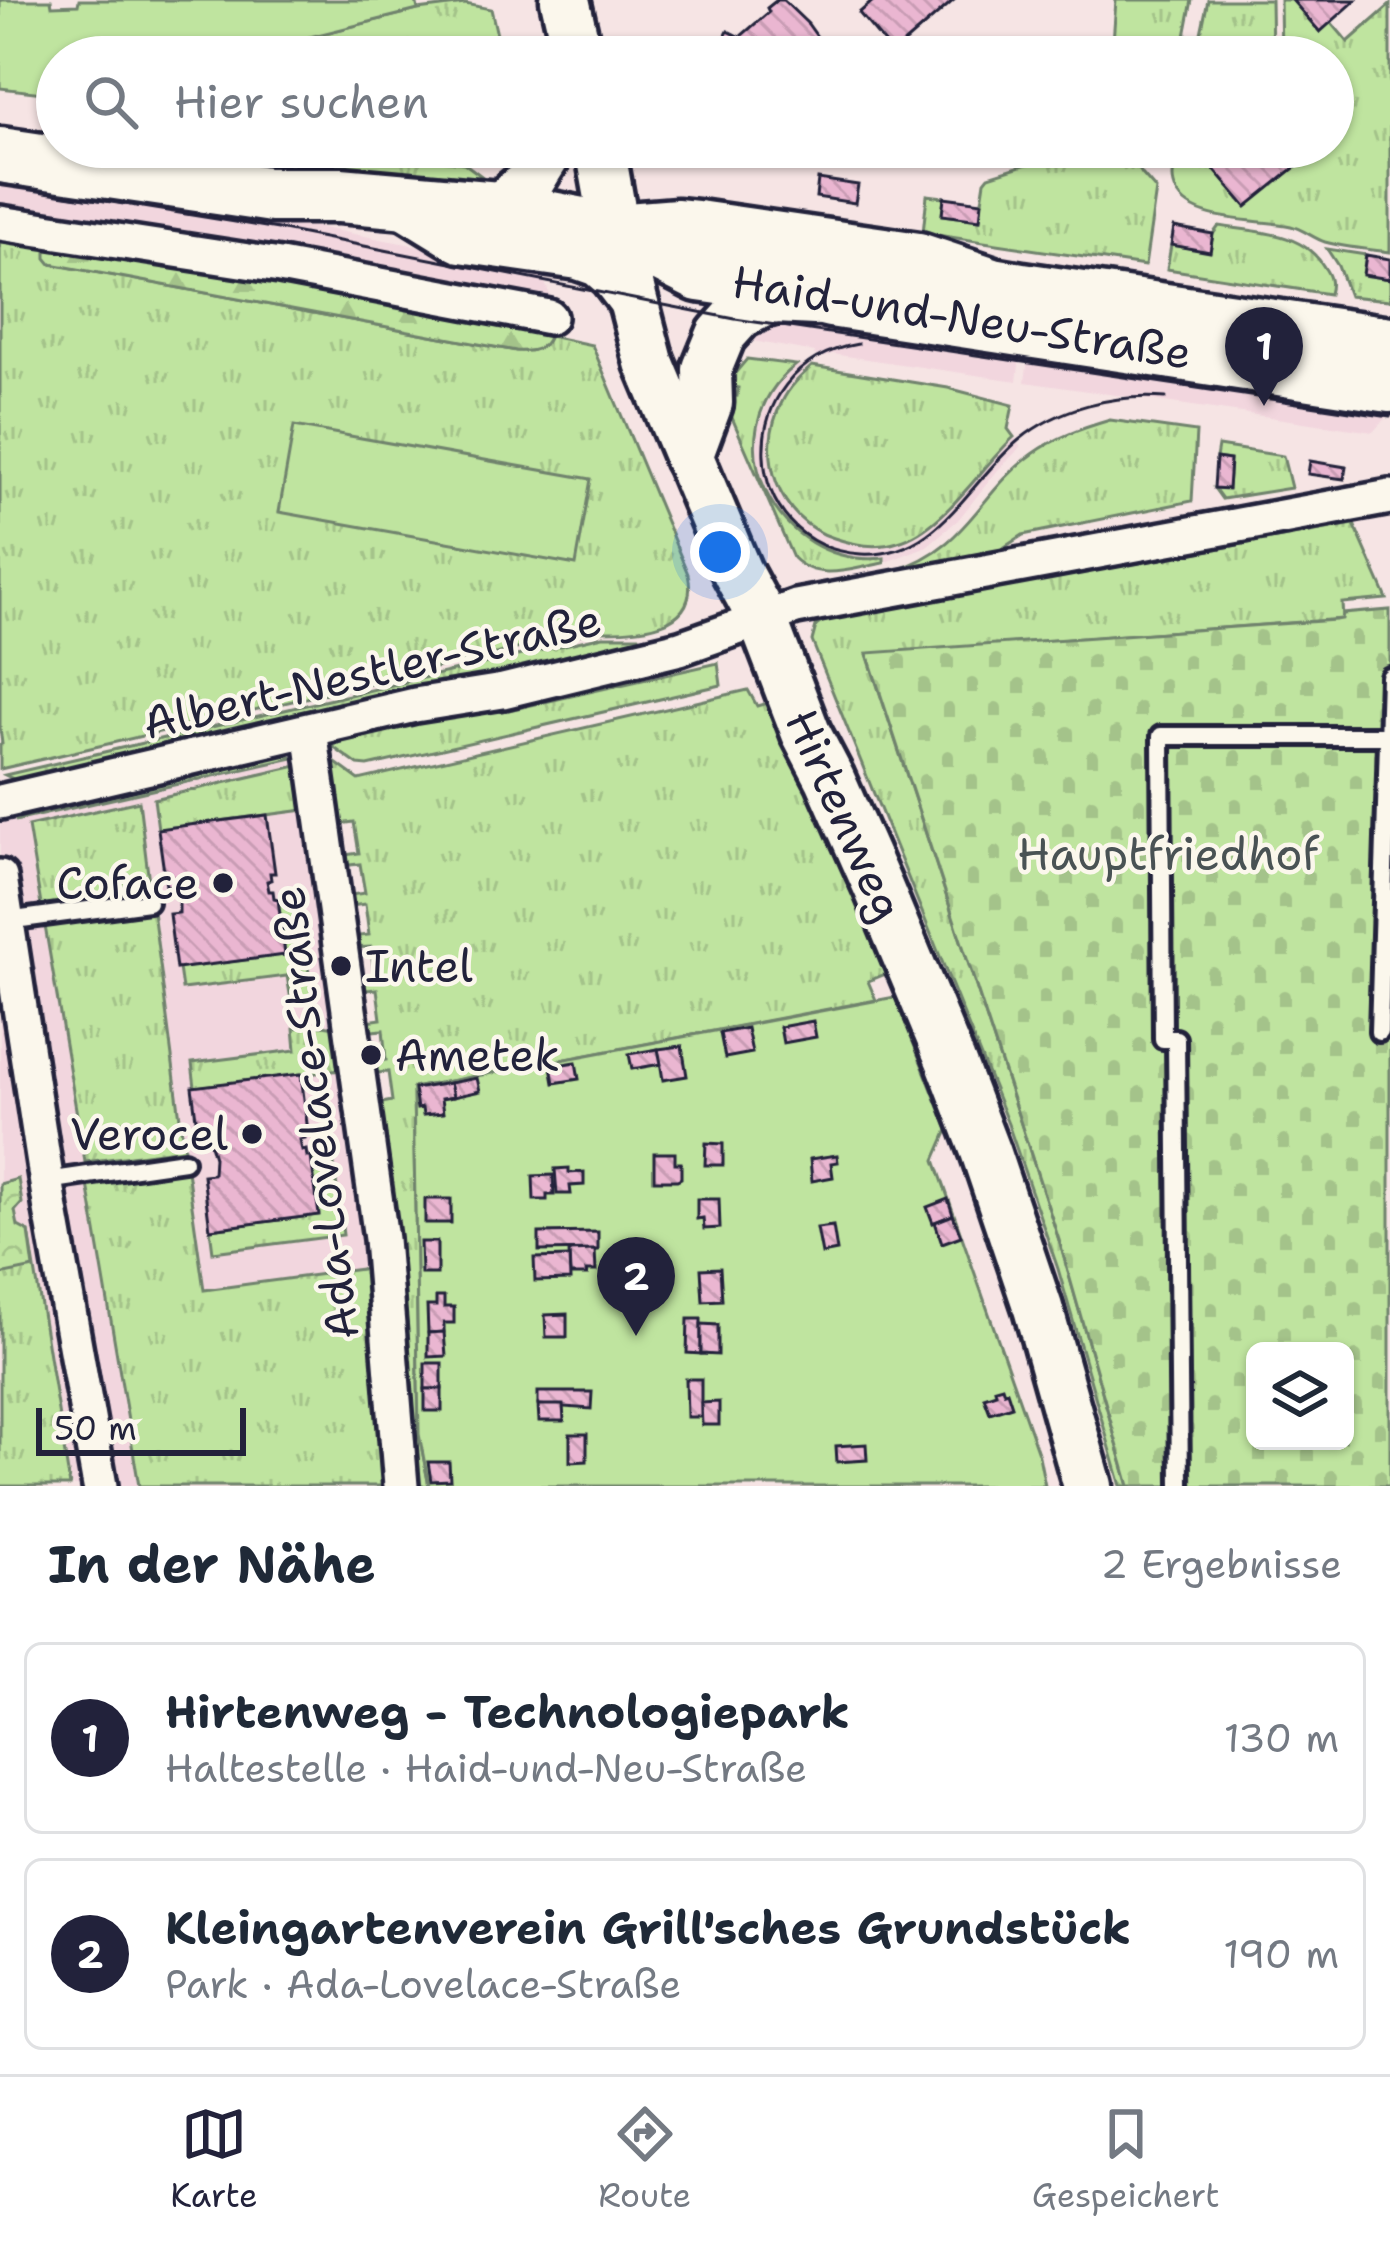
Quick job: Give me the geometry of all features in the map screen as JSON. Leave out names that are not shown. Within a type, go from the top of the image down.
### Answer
[{"type":"main road","name":"Haid-und-Neu-Straße","points":[[0,155],[36,160]]},
{"type":"main road","name":"Haid-und-Neu-Straße","points":[[91,168],[273,194],[498,209],[615,232],[699,274],[832,300],[1390,385]]},
{"type":"main road","name":"Haid-und-Neu-Straße","points":[[615,232],[678,226],[918,260],[1008,288],[1390,344]]},
{"type":"street","points":[[565,0],[573,36]]},
{"type":"street","points":[[498,209],[529,184],[539,168]]},
{"type":"street","name":"Hirtenweg","points":[[604,168],[649,362],[737,572],[762,618],[806,733],[878,887],[985,1151],[1038,1308],[1088,1486]]},
{"type":"street","points":[[399,200],[461,238],[579,255],[598,262],[632,299]]},
{"type":"street","points":[[0,223],[280,266],[549,317]]},
{"type":"street","points":[[688,457],[708,403],[706,369],[717,340],[740,314],[776,299],[832,300]]},
{"type":"street","name":"Albert-Nestler-Straße","points":[[0,802],[680,648],[796,607],[1390,497]]},
{"type":"street","name":"Ada-Lovelace-Straße","points":[[310,730],[382,1250],[401,1486]]},
{"type":"street","points":[[0,877],[11,1012],[47,1181],[100,1486]]},
{"type":"lane","points":[[1379,1032],[1390,676]]},
{"type":"lane","points":[[1180,1486],[1176,1039],[1163,1039],[1161,736],[1388,736]]},
{"type":"lane","points":[[7,921],[148,902]]},
{"type":"lane","points":[[47,1181],[184,1161]]},
{"type":"shaded area","points":[[0,176],[243,213],[539,269],[555,307],[117,221],[0,206]]},
{"type":"shaded area","points":[[761,317],[1020,357],[1017,381],[832,354],[825,357],[735,338]]},
{"type":"shaded area","points":[[1028,358],[1390,413],[1373,432],[1025,382]]},
{"type":"shaded area","points":[[796,365],[812,366],[789,391],[775,418],[769,444],[772,471],[793,512],[824,535],[850,544],[897,543],[914,536],[1014,437],[1021,447],[958,520],[927,546],[884,563],[883,558],[835,555],[788,526],[769,500],[759,474],[759,424],[773,389]]},
{"type":"shaded area","points":[[286,754],[301,765],[368,1230],[389,1486],[0,1486],[0,817]]},
{"type":"green space","points":[[0,0],[51,0],[52,6],[78,5],[79,0],[416,0],[418,10],[313,36],[36,36],[36,92],[0,88]]},
{"type":"green space","points":[[1116,0],[1192,0],[1185,36],[1113,36]]},
{"type":"green space","points":[[1208,0],[1271,0],[1272,36],[1200,36]]},
{"type":"green space","points":[[1280,0],[1292,0],[1319,31],[1331,22],[1343,36],[1281,36]]},
{"type":"green space","points":[[465,4],[491,9],[497,36],[313,36],[418,10]]},
{"type":"green space","points":[[1390,5],[1390,252],[1325,242],[1291,226],[1207,213],[1181,198],[1173,178],[1175,168],[1249,168],[1274,185],[1293,168],[1354,168],[1354,37]]},
{"type":"green space","points":[[244,168],[471,168],[492,184]]},
{"type":"green space","points":[[1014,168],[1138,168],[1156,190],[1145,266],[923,233],[927,195],[944,197],[942,215],[979,220],[989,176]]},
{"type":"green space","points":[[1219,226],[1278,235],[1304,246],[1328,274],[1329,294],[1167,269],[1171,245],[1210,251]]},
{"type":"green space","points":[[0,234],[50,241],[52,264],[516,351],[544,345],[549,336],[592,345],[688,574],[684,607],[674,618],[644,628],[594,631],[0,769]]},
{"type":"green space","points":[[50,241],[550,328],[549,335],[539,348],[516,351],[51,264],[46,258]]},
{"type":"green space","points":[[1327,249],[1366,255],[1363,274],[1390,279],[1390,300],[1349,296]]},
{"type":"green space","points":[[747,359],[796,365],[770,394],[757,426],[756,460],[766,492],[785,520],[812,543],[845,556],[884,558],[884,563],[825,572],[793,558],[730,413],[728,395],[737,396],[738,388],[729,386],[731,378]]},
{"type":"green space","points":[[812,366],[948,388],[1013,405],[1008,429],[1014,437],[946,512],[915,535],[874,546],[834,538],[814,529],[785,501],[772,463],[774,422],[782,402]]},
{"type":"green space","points":[[1110,420],[1196,432],[1192,501],[1023,535],[994,554],[893,571],[919,561],[956,534],[1033,454],[1060,438]]},
{"type":"green space","points":[[294,426],[591,479],[576,565],[279,512]]},
{"type":"green space","points":[[1218,446],[1283,456],[1291,488],[1222,499],[1214,488],[1228,488],[1230,460],[1216,458]]},
{"type":"green space","points":[[1354,524],[1387,599],[1342,603],[1343,619],[867,654],[1059,1240],[1129,1486],[1121,1486],[1058,1269],[1008,1124],[812,641],[816,626],[826,619]]},
{"type":"green space","name":"Hauptfriedhof","points":[[1390,610],[1390,1486],[1129,1486],[1059,1240],[867,653],[1342,619],[1343,614]]},
{"type":"green space","points":[[603,636],[639,636],[641,640],[20,782],[5,775]]},
{"type":"green space","points":[[718,663],[721,685],[368,766],[358,765],[333,747],[346,735],[422,719],[509,710]]},
{"type":"green space","points":[[748,690],[757,706],[767,703],[790,758],[809,786],[898,969],[868,981],[876,1000],[413,1088],[419,1434],[429,1486],[412,1486],[372,1105],[392,1101],[388,1072],[367,1074],[366,1063],[386,1060],[383,1030],[362,1032],[360,1022],[381,1019],[377,989],[356,991],[354,980],[374,976],[371,947],[350,948],[349,937],[369,935],[365,904],[344,907],[343,896],[365,893],[360,864],[339,866],[338,856],[359,853],[354,822],[333,825],[329,758],[359,780]]},
{"type":"green space","points":[[278,752],[293,758],[15,821],[30,809]]},
{"type":"green space","points":[[301,765],[310,802],[304,810],[158,829],[154,799]]},
{"type":"green space","points":[[139,801],[150,890],[41,905],[28,826]]},
{"type":"green space","points":[[299,896],[312,997],[291,1000],[287,976],[182,989],[179,968],[285,955],[278,899]]},
{"type":"green space","points":[[153,911],[184,1149],[85,1162],[45,926]]},
{"type":"green space","points":[[895,997],[948,1130],[935,1160],[1039,1456],[1045,1486],[429,1486],[419,1434],[413,1088]]},
{"type":"green space","points":[[335,1027],[341,1036],[345,1066],[341,1070],[195,1087],[192,1063],[296,1050],[294,1028]]},
{"type":"green space","points":[[333,1157],[343,1235],[213,1252],[210,1229],[318,1215],[312,1160]]},
{"type":"green space","points":[[187,1170],[204,1290],[369,1268],[388,1486],[139,1486],[88,1184]]},
{"type":"green space","points":[[18,1179],[22,1203],[15,1211],[18,1226],[29,1232],[34,1268],[0,1275],[0,1184]]},
{"type":"green space","points":[[0,1230],[29,1232],[70,1486],[0,1486]]},
{"type":"building","points":[[783,0],[817,36],[741,36],[769,12],[767,8]]},
{"type":"building","points":[[874,0],[954,0],[913,36],[879,36],[859,13]]},
{"type":"building","points":[[1292,0],[1356,0],[1320,32]]},
{"type":"building","points":[[1213,168],[1294,168],[1246,207]]},
{"type":"building","points":[[818,179],[858,185],[855,203],[816,197]]},
{"type":"building","points":[[944,197],[982,202],[980,220],[942,215]]},
{"type":"building","points":[[1174,227],[1213,234],[1210,252],[1171,245]]},
{"type":"building","points":[[1366,255],[1390,259],[1390,279],[1363,275]]},
{"type":"building","points":[[1216,458],[1230,460],[1228,489],[1214,488]]},
{"type":"building","points":[[1310,461],[1346,467],[1344,479],[1308,474]]},
{"type":"building","points":[[267,815],[275,873],[267,881],[278,899],[285,955],[176,969],[169,914],[179,913],[179,897],[176,884],[166,886],[158,829]]},
{"type":"building","points":[[813,1021],[816,1037],[783,1043],[780,1027]]},
{"type":"building","points":[[747,1028],[752,1053],[725,1058],[720,1033]]},
{"type":"building","points":[[682,1046],[687,1076],[663,1080],[658,1049]]},
{"type":"building","points":[[658,1049],[661,1064],[632,1069],[629,1054]]},
{"type":"building","points":[[576,1062],[579,1079],[554,1083],[551,1066]]},
{"type":"building","points":[[301,1074],[308,1132],[300,1140],[302,1151],[311,1157],[319,1215],[210,1229],[203,1175],[213,1174],[214,1157],[209,1141],[199,1142],[192,1087]]},
{"type":"building","points":[[477,1078],[480,1091],[453,1097],[450,1083]]},
{"type":"building","points":[[450,1083],[453,1097],[441,1099],[443,1113],[423,1115],[422,1108],[417,1109],[414,1089]]},
{"type":"building","points":[[706,1143],[723,1144],[723,1165],[705,1165]]},
{"type":"building","points":[[654,1153],[675,1153],[681,1178],[654,1180]]},
{"type":"building","points":[[837,1155],[838,1162],[831,1163],[833,1177],[812,1181],[810,1159]]},
{"type":"building","points":[[569,1168],[569,1173],[584,1172],[584,1185],[570,1186],[571,1194],[557,1194],[555,1169]]},
{"type":"building","points":[[553,1175],[554,1195],[534,1200],[533,1176]]},
{"type":"building","points":[[425,1199],[451,1199],[451,1223],[425,1223]]},
{"type":"building","points":[[697,1199],[719,1199],[720,1228],[704,1229],[703,1218],[697,1219]]},
{"type":"building","points":[[948,1199],[953,1215],[933,1223],[927,1207]]},
{"type":"building","points":[[953,1215],[961,1236],[942,1243],[935,1222]]},
{"type":"building","points":[[833,1226],[837,1251],[822,1254],[817,1228]]},
{"type":"building","points":[[598,1232],[598,1250],[539,1251],[539,1233]]},
{"type":"building","points":[[420,1242],[437,1242],[437,1274],[421,1274]]},
{"type":"building","points":[[595,1250],[596,1271],[570,1275],[569,1251]]},
{"type":"building","points":[[569,1257],[570,1280],[535,1281],[534,1258]]},
{"type":"building","points":[[720,1268],[722,1300],[703,1301],[701,1269]]},
{"type":"building","points":[[436,1297],[444,1297],[444,1307],[454,1307],[454,1323],[444,1323],[444,1332],[428,1333],[427,1306],[436,1306]]},
{"type":"building","points":[[567,1314],[567,1337],[546,1337],[545,1315]]},
{"type":"building","points":[[688,1319],[701,1319],[701,1354],[687,1353]]},
{"type":"building","points":[[701,1324],[718,1325],[718,1355],[701,1354]]},
{"type":"building","points":[[444,1332],[446,1356],[428,1357],[428,1333]]},
{"type":"building","points":[[425,1363],[442,1363],[442,1389],[425,1389]]},
{"type":"building","points":[[686,1379],[701,1379],[701,1417],[687,1417]]},
{"type":"building","points":[[1002,1386],[1012,1406],[990,1413],[984,1397]]},
{"type":"building","points":[[425,1389],[442,1389],[442,1411],[425,1411]]},
{"type":"building","points":[[538,1392],[592,1392],[591,1409],[538,1405]]},
{"type":"building","points":[[719,1402],[719,1425],[702,1425],[701,1403]]},
{"type":"building","points":[[538,1405],[563,1405],[564,1421],[539,1421]]},
{"type":"building","points":[[570,1434],[587,1434],[587,1461],[570,1462]]},
{"type":"building","points":[[866,1444],[867,1460],[837,1462],[836,1446]]},
{"type":"building","points":[[428,1462],[449,1462],[450,1480],[431,1481]]},
{"type":"tram line","points":[[0,184],[278,229],[735,319],[1390,417]]},
{"type":"tram line","points":[[858,344],[815,359],[786,385],[769,418],[764,455],[771,490],[790,521],[820,544],[861,554],[888,552],[932,531],[1000,457],[1052,419],[1107,401],[1166,398]]},
{"type":"place","name":"Hirtenweg - Technologiepark","points":[[1264,406]]},
{"type":"place","name":"Coface","points":[[223,883]]},
{"type":"place","name":"Intel","points":[[341,966]]},
{"type":"place","name":"Ametek","points":[[371,1055]]},
{"type":"place","name":"Verocel","points":[[252,1134]]},
{"type":"place","name":"Kleingartenverein Grill'sches Grundstück","points":[[636,1336]]}]
